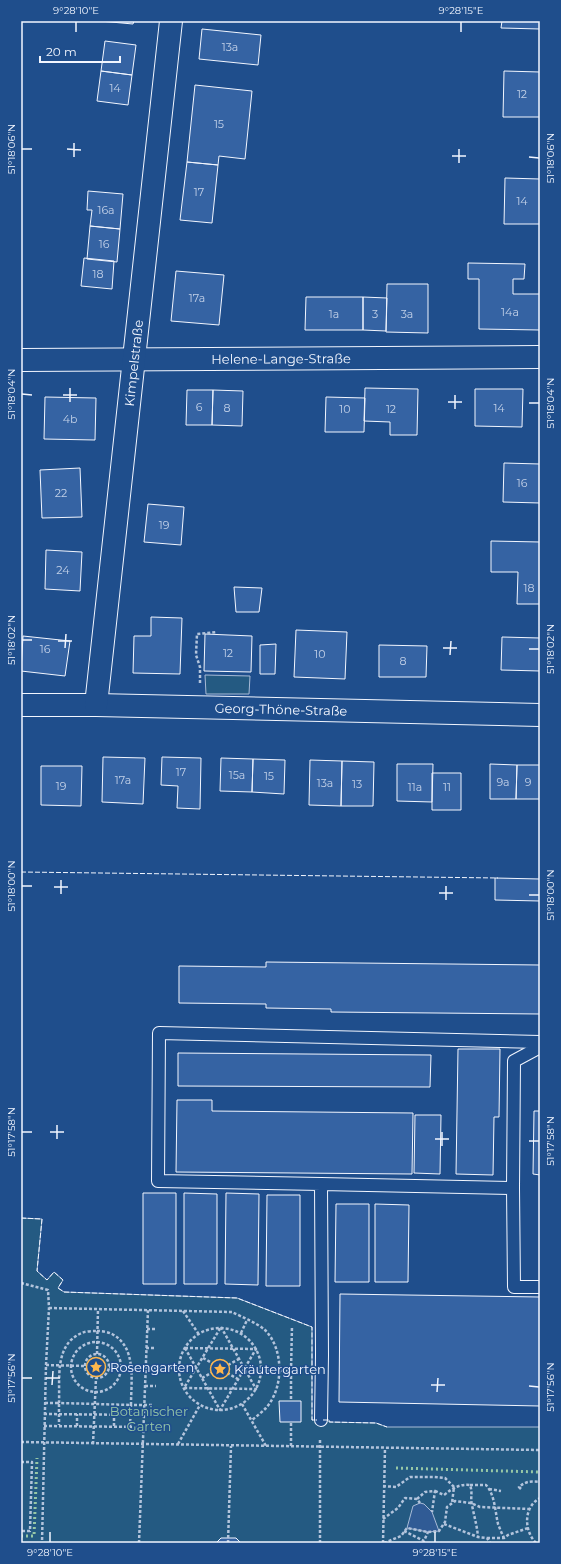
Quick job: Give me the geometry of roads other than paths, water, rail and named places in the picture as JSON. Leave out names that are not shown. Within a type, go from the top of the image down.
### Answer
[{"type":"street","name":"Kimpelstraße","points":[[96,705],[171,21]]},
{"type":"street","name":"Helene-Lange-Straße","points":[[21,360],[540,357]]},
{"type":"street","name":"Georg-Thöne-Straße","points":[[21,705],[201,707],[540,715]]},
{"type":"lane","points":[[513,1188],[158,1181],[158,1033],[540,1042]]},
{"type":"lane","points":[[540,1047],[514,1061],[513,1188],[514,1287],[540,1287]]},
{"type":"lane","points":[[321,1184],[321,1420]]},
{"type":"place","name":"Rosengarten","points":[[96,1367]]},
{"type":"place","name":"Kräutergarten","points":[[220,1369]]},
{"type":"park label","name":"Botanischer Garten","points":[[149,1418]]}]
